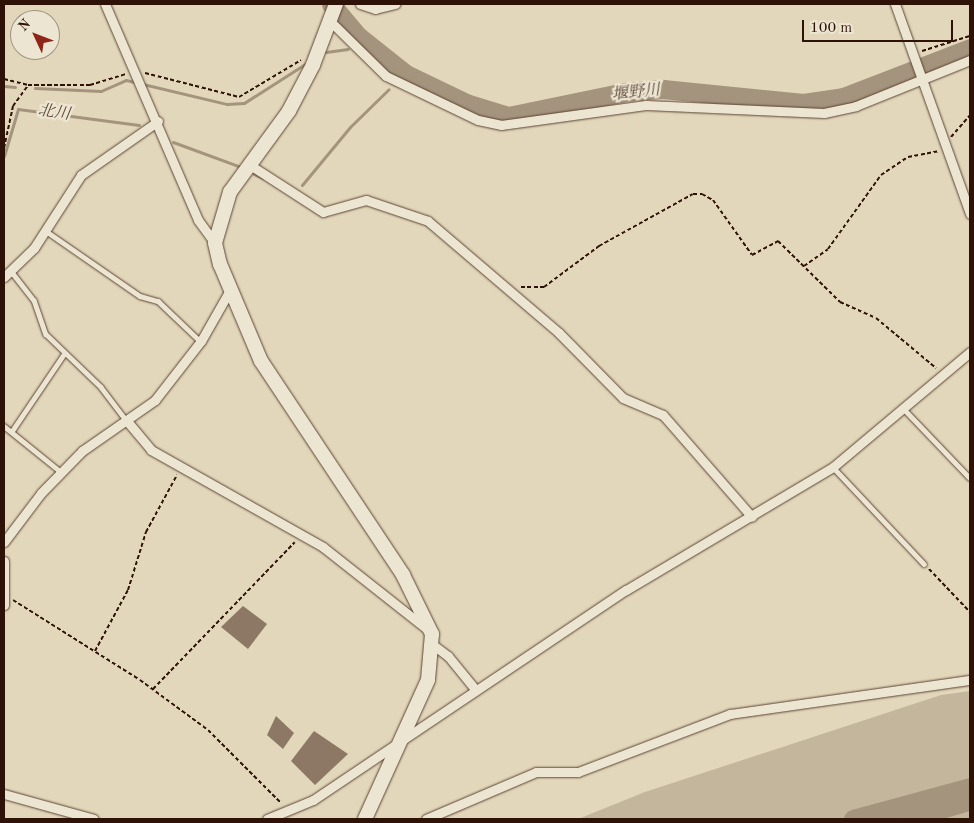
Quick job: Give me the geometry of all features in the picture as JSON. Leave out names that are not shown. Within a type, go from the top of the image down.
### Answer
[{"type":"street","points":[[105,4],[144,88],[198,220],[215,243],[230,290],[261,361],[403,575],[432,639],[428,680],[404,738],[365,819]]},
{"type":"street","points":[[215,243],[230,192],[289,111],[313,65],[336,4]]},
{"type":"street","points":[[360,4],[375,9],[395,4]]},
{"type":"street","points":[[895,4],[970,214]]},
{"type":"street","points":[[330,19],[386,76],[478,120],[500,125],[646,105],[824,113],[856,106],[922,76],[970,60]]},
{"type":"street","points":[[4,277],[46,231],[81,175],[158,121]]},
{"type":"street","points":[[250,164],[323,212],[366,200],[428,221],[506,291],[560,333],[623,398],[663,416],[752,517]]},
{"type":"street","points":[[4,542],[62,472],[82,451],[155,400],[201,341],[230,290]]},
{"type":"street","points":[[267,819],[313,800],[475,689],[626,590],[752,517],[833,467],[970,352]]},
{"type":"street","points":[[127,421],[151,450],[180,468],[303,534],[432,639],[475,689]]},
{"type":"street","points":[[4,562],[4,604]]},
{"type":"street","points":[[426,819],[536,772],[578,772],[730,714],[970,680]]},
{"type":"street","points":[[4,794],[94,819]]},
{"type":"lane","points":[[46,231],[140,296],[158,302],[201,341]]},
{"type":"lane","points":[[11,271],[34,300],[46,334],[64,354],[101,387],[127,421]]},
{"type":"lane","points":[[12,431],[64,354]]},
{"type":"lane","points":[[904,409],[970,478]]},
{"type":"lane","points":[[4,426],[62,472]]},
{"type":"lane","points":[[833,467],[924,564]]},
{"type":"path","points":[[914,53],[970,36]]},
{"type":"path","points":[[4,79],[28,85]]},
{"type":"path","points":[[804,266],[828,249],[882,175],[895,163],[946,147],[970,115]]},
{"type":"path","points":[[506,291],[544,287],[599,246],[693,194],[713,200],[752,255],[778,241],[840,302],[876,318],[944,374]]},
{"type":"path","points":[[94,651],[128,590],[146,532],[180,468]]},
{"type":"path","points":[[152,689],[303,534]]},
{"type":"path","points":[[924,564],[970,612]]},
{"type":"path","points":[[5,595],[152,689],[208,730],[289,811]]},
{"type":"shaded area","points":[[970,691],[970,819],[578,819],[645,792],[941,695]]},
{"type":"shaded area","points":[[970,793],[970,811],[943,819],[874,819]]},
{"type":"building","points":[[243,606],[267,624],[248,649],[221,627]]},
{"type":"building","points":[[276,716],[294,733],[283,749],[267,735]]},
{"type":"building","points":[[314,731],[348,754],[315,785],[291,761]]},
{"type":"waterway","name":"堰野川","points":[[331,4],[358,36],[406,74],[466,103],[508,116],[625,92],[663,89],[803,103],[843,97],[970,48]]},
{"type":"waterway","points":[[326,52],[348,49]]},
{"type":"waterway","name":"堰野川","points":[[371,53],[379,54]]},
{"type":"waterway","points":[[35,88],[101,91],[126,80],[227,104],[244,103],[305,64]]},
{"type":"waterway","points":[[4,86],[15,87]]},
{"type":"waterway","name":"北川","points":[[302,185],[350,127],[389,89]]},
{"type":"waterway","name":"北川","points":[[4,156],[18,109],[139,125]]},
{"type":"waterway","name":"北川","points":[[173,142],[241,167]]},
{"type":"waterway","name":"北川","points":[[254,174],[263,178]]},
{"type":"waterway","points":[[853,819],[970,787]]}]
